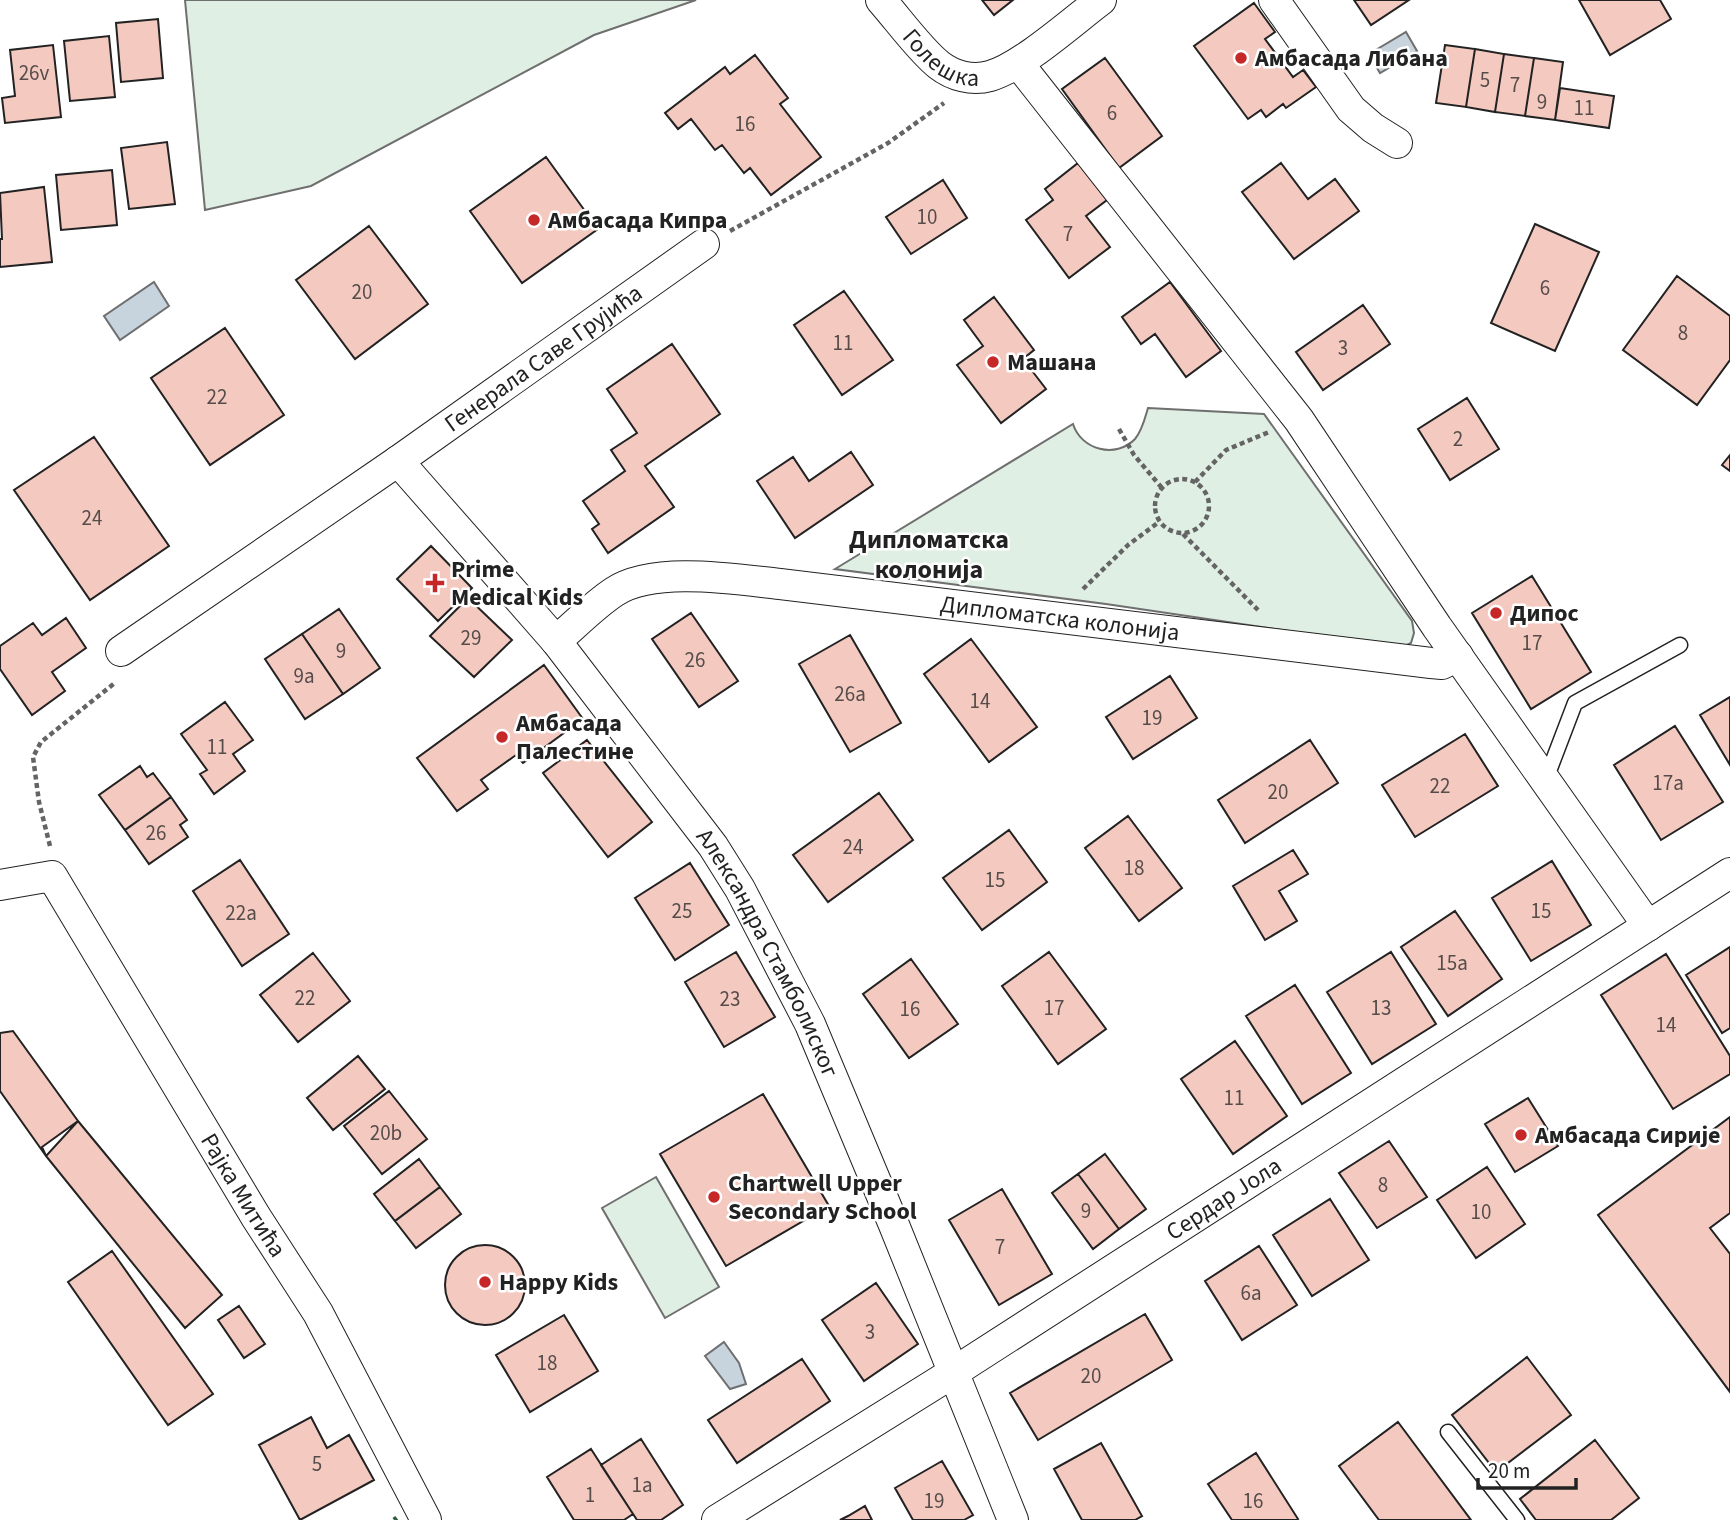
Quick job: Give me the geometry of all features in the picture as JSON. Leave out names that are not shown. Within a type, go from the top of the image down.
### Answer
[{"type":"street","name":"Голешка","points":[[881,0],[938,64],[957,76],[990,76],[1018,63]]},
{"type":"street","points":[[1101,0],[1018,63],[1298,420],[1458,656],[1648,926]]},
{"type":"street","points":[[1274,0],[1351,109],[1373,128],[1397,143]]},
{"type":"street","name":"Генерала Саве Грујића","points":[[121,651],[398,461],[704,244]]},
{"type":"street","name":"Александра Стамболиског","points":[[398,461],[556,641],[713,846],[740,889],[810,1024],[1013,1520]]},
{"type":"street","name":"Дипломатска колонија","points":[[556,641],[613,592],[640,581],[675,577],[752,581],[1432,663],[1442,664],[1458,656]]},
{"type":"street","points":[[0,885],[52,864]]},
{"type":"street","name":"Рајка Митића","points":[[52,864],[256,1217],[318,1313],[426,1520]]},
{"type":"street","name":"Сердар Јола","points":[[717,1520],[954,1372],[1730,873]]},
{"type":"lane","points":[[1545,780],[1575,703],[1680,645]]},
{"type":"lane","points":[[1448,1432],[1517,1520]]},
{"type":"path","points":[[704,244],[758,217],[888,143],[950,99],[974,78]]},
{"type":"path","points":[[1195,482],[1226,450],[1298,420]]},
{"type":"path","points":[[1119,429],[1134,455],[1162,488]]},
{"type":"path","points":[[1177,479],[1195,482],[1207,495],[1209,513],[1199,528],[1182,533],[1174,532],[1159,522],[1154,504],[1162,488],[1177,479]]},
{"type":"path","points":[[1045,615],[1078,594],[1128,545],[1159,522]]},
{"type":"path","points":[[1182,533],[1295,648]]},
{"type":"path","points":[[52,864],[33,757],[41,742],[133,669],[121,651]]},
{"type":"green space","points":[[185,0],[696,0],[594,35],[311,186],[205,210]]},
{"type":"green space","points":[[1148,408],[1264,414],[1412,621],[1414,633],[1411,643],[1403,647],[1391,646],[1106,604],[835,569],[1073,424],[1083,440],[1100,449],[1118,449],[1127,445],[1140,432]]},
{"type":"green space","points":[[656,1177],[719,1287],[665,1318],[602,1208]]},
{"type":"shaded area","points":[[1406,32],[1417,51],[1380,73],[1369,54]]},
{"type":"shaded area","points":[[154,282],[169,306],[120,340],[104,316]]},
{"type":"shaded area","points":[[724,1342],[739,1363],[746,1384],[730,1389],[705,1356]]},
{"type":"building","points":[[982,0],[1013,0],[994,15]]},
{"type":"building","points":[[1354,0],[1409,0],[1371,25]]},
{"type":"building","points":[[1579,0],[1660,0],[1671,19],[1610,55]]},
{"type":"building","name":"Амбасада Либана","points":[[1254,3],[1275,32],[1265,39],[1293,77],[1303,70],[1316,87],[1286,108],[1283,104],[1266,117],[1261,110],[1248,119],[1194,46]]},
{"type":"building","points":[[158,19],[163,78],[121,82],[116,23]]},
{"type":"building","points":[[109,36],[115,97],[70,101],[64,41]]},
{"type":"building","points":[[53,45],[61,117],[5,123],[2,98],[15,96],[10,50]]},
{"type":"building","points":[[1445,45],[1475,49],[1466,107],[1436,103]]},
{"type":"building","points":[[1475,49],[1504,54],[1495,112],[1466,107]]},
{"type":"building","points":[[1504,54],[1534,58],[1525,116],[1495,112]]},
{"type":"building","points":[[755,55],[788,98],[780,104],[821,157],[771,195],[750,168],[744,173],[722,145],[715,150],[691,119],[678,129],[665,113],[725,67],[730,74]]},
{"type":"building","points":[[1105,58],[1162,136],[1119,168],[1062,89]]},
{"type":"building","points":[[1534,58],[1563,62],[1555,120],[1525,116]]},
{"type":"building","points":[[1560,88],[1614,96],[1609,128],[1555,120]]},
{"type":"building","points":[[167,142],[175,204],[129,209],[121,148]]},
{"type":"building","name":"Амбасада Кипра","points":[[546,157],[598,229],[522,283],[470,211]]},
{"type":"building","points":[[1078,163],[1107,200],[1086,216],[1110,247],[1069,278],[1026,220],[1053,200],[1045,189]]},
{"type":"building","points":[[1281,163],[1308,199],[1335,179],[1359,211],[1294,259],[1242,192]]},
{"type":"building","points":[[112,170],[117,225],[61,230],[56,175]]},
{"type":"building","points":[[943,180],[967,218],[911,254],[886,217]]},
{"type":"building","points":[[44,187],[52,262],[0,267],[0,193]]},
{"type":"building","points":[[1535,224],[1599,252],[1555,351],[1491,323]]},
{"type":"building","points":[[369,226],[428,304],[355,359],[296,280]]},
{"type":"building","points":[[1677,276],[1730,316],[1730,360],[1697,405],[1623,350]]},
{"type":"building","points":[[1170,282],[1221,351],[1186,377],[1155,334],[1141,344],[1122,317]]},
{"type":"building","points":[[844,291],[893,360],[842,395],[794,325]]},
{"type":"building","name":"Машана","points":[[994,297],[1034,350],[1023,359],[1046,389],[1001,423],[957,365],[983,346],[964,320]]},
{"type":"building","points":[[1363,305],[1390,344],[1323,390],[1296,352]]},
{"type":"building","points":[[225,328],[284,415],[210,465],[151,378]]},
{"type":"building","points":[[672,344],[720,414],[645,466],[674,507],[608,553],[592,529],[599,524],[583,501],[625,471],[611,450],[637,433],[607,389]]},
{"type":"building","points":[[1467,398],[1499,449],[1450,480],[1418,429]]},
{"type":"building","points":[[94,437],[169,546],[90,600],[14,490]]},
{"type":"building","points":[[851,452],[873,485],[795,538],[757,481],[793,457],[809,481]]},
{"type":"building","points":[[1730,455],[1730,471],[1722,465]]},
{"type":"building","name":"Prime Medical Kids","points":[[431,546],[472,588],[438,621],[397,579]]},
{"type":"building","points":[[1532,576],[1591,672],[1531,709],[1472,613]]},
{"type":"building","points":[[468,598],[512,640],[474,677],[430,636]]},
{"type":"building","points":[[339,609],[380,668],[343,694],[302,634]]},
{"type":"building","points":[[691,613],[738,681],[699,707],[652,639]]},
{"type":"building","points":[[66,618],[86,648],[52,672],[65,691],[32,715],[0,669],[0,646],[33,623],[42,635]]},
{"type":"building","points":[[302,634],[343,694],[305,719],[265,659]]},
{"type":"building","points":[[850,635],[901,723],[850,752],[799,664]]},
{"type":"building","points":[[971,639],[1037,727],[989,762],[924,674]]},
{"type":"building","name":"Амбасада Палестине","points":[[544,665],[583,719],[523,763],[516,755],[481,780],[488,789],[457,811],[417,758]]},
{"type":"building","points":[[1170,676],[1197,718],[1133,759],[1106,717]]},
{"type":"building","points":[[1730,697],[1730,765],[1700,715]]},
{"type":"building","points":[[225,702],[253,740],[233,754],[245,771],[214,794],[200,774],[207,770],[181,734]]},
{"type":"building","points":[[1675,726],[1723,802],[1661,840],[1614,765]]},
{"type":"building","points":[[1465,734],[1498,786],[1415,837],[1382,785]]},
{"type":"building","points":[[587,740],[652,822],[608,857],[543,773]]},
{"type":"building","points":[[1310,740],[1338,783],[1245,843],[1218,800]]},
{"type":"building","points":[[140,766],[147,777],[153,773],[171,797],[125,830],[99,795]]},
{"type":"building","points":[[879,793],[913,840],[828,902],[793,855]]},
{"type":"building","points":[[171,797],[187,820],[180,825],[188,837],[149,864],[125,830]]},
{"type":"building","points":[[1128,816],[1182,888],[1139,921],[1085,848]]},
{"type":"building","points":[[1009,830],[1047,882],[982,930],[943,878]]},
{"type":"building","points":[[1293,850],[1308,874],[1279,891],[1297,921],[1265,940],[1233,886]]},
{"type":"building","points":[[240,860],[289,934],[242,966],[193,891]]},
{"type":"building","points":[[1552,861],[1591,925],[1531,961],[1492,898]]},
{"type":"building","points":[[690,863],[729,925],[675,960],[635,898]]},
{"type":"building","points":[[1455,911],[1502,979],[1448,1016],[1401,947]]},
{"type":"building","points":[[1730,947],[1730,1028],[1722,1033],[1686,975]]},
{"type":"building","points":[[736,952],[775,1017],[724,1047],[685,982]]},
{"type":"building","points":[[1049,952],[1106,1029],[1058,1064],[1002,986]]},
{"type":"building","points":[[1391,952],[1436,1024],[1372,1064],[1327,992]]},
{"type":"building","points":[[313,953],[350,1001],[298,1042],[260,995]]},
{"type":"building","points":[[1666,954],[1730,1056],[1730,1074],[1673,1109],[1601,995]]},
{"type":"building","points":[[911,959],[958,1024],[909,1058],[863,994]]},
{"type":"building","points":[[1295,985],[1351,1073],[1302,1104],[1246,1016]]},
{"type":"building","points":[[13,1031],[78,1121],[42,1147],[46,1156],[0,1091],[0,1033]]},
{"type":"building","points":[[1235,1041],[1287,1116],[1233,1154],[1181,1079]]},
{"type":"building","points":[[358,1056],[385,1089],[333,1130],[307,1098]]},
{"type":"building","points":[[389,1091],[427,1139],[382,1174],[344,1126]]},
{"type":"building","points":[[763,1094],[829,1206],[726,1266],[660,1154]]},
{"type":"building","name":"Амбасада Сирије","points":[[1528,1098],[1558,1146],[1515,1172],[1485,1124]]},
{"type":"building","points":[[1730,1117],[1730,1213],[1710,1228],[1730,1254],[1730,1392],[1598,1215]]},
{"type":"building","points":[[78,1121],[222,1295],[185,1328],[46,1156]]},
{"type":"building","points":[[1389,1141],[1427,1197],[1377,1228],[1339,1173]]},
{"type":"building","points":[[1105,1154],[1146,1209],[1119,1229],[1078,1174]]},
{"type":"building","points":[[419,1159],[440,1187],[395,1221],[374,1194]]},
{"type":"building","points":[[1487,1167],[1525,1224],[1476,1258],[1437,1200]]},
{"type":"building","points":[[1078,1174],[1119,1229],[1093,1249],[1052,1193]]},
{"type":"building","points":[[440,1187],[461,1214],[416,1248],[395,1221]]},
{"type":"building","points":[[1002,1189],[1052,1274],[999,1305],[949,1220]]},
{"type":"building","points":[[1330,1199],[1369,1260],[1312,1296],[1273,1235]]},
{"type":"building","name":"Happy Kids","points":[[477,1245],[493,1245],[514,1256],[525,1277],[525,1293],[514,1314],[493,1325],[477,1325],[463,1319],[451,1307],[445,1293],[445,1277],[451,1263],[463,1251]]},
{"type":"building","points":[[1259,1246],[1297,1305],[1242,1340],[1205,1281]]},
{"type":"building","points":[[112,1251],[213,1394],[168,1425],[68,1282]]},
{"type":"building","points":[[876,1283],[918,1344],[864,1381],[822,1320]]},
{"type":"building","points":[[239,1306],[265,1344],[244,1358],[218,1320]]},
{"type":"building","points":[[1145,1314],[1172,1360],[1038,1440],[1010,1393]]},
{"type":"building","points":[[564,1315],[598,1371],[530,1412],[496,1355]]},
{"type":"building","points":[[1527,1357],[1571,1415],[1496,1472],[1452,1415]]},
{"type":"building","points":[[802,1359],[830,1401],[737,1463],[708,1420]]},
{"type":"building","points":[[311,1417],[327,1448],[349,1435],[374,1480],[300,1520],[259,1445]]},
{"type":"building","points":[[1398,1422],[1471,1520],[1379,1520],[1339,1466]]},
{"type":"building","points":[[641,1439],[683,1505],[661,1520],[637,1520],[601,1465]]},
{"type":"building","points":[[1595,1440],[1639,1498],[1611,1520],[1536,1520],[1520,1499]]},
{"type":"building","points":[[1101,1443],[1142,1516],[1135,1520],[1082,1520],[1054,1469]]},
{"type":"building","points":[[591,1449],[633,1514],[624,1520],[574,1520],[547,1477]]},
{"type":"building","points":[[1256,1453],[1298,1519],[1232,1520],[1208,1484]]},
{"type":"building","points":[[942,1461],[973,1515],[964,1520],[913,1520],[895,1488]]},
{"type":"building","points":[[865,1506],[872,1520],[840,1520],[848,1516]]},
{"type":"hedge","points":[[394,1520],[398,1517],[399,1520]]},
{"type":"place","name":"Амбасада Либана","points":[[1241,58]]},
{"type":"place","name":"Амбасада Кипра","points":[[534,220]]},
{"type":"place","name":"Машана","points":[[993,362]]},
{"type":"place","name":"Prime Medical Kids","points":[[435,583]]},
{"type":"place","name":"Дипос","points":[[1496,613]]},
{"type":"place","name":"Амбасада Палестине","points":[[502,737]]},
{"type":"place","name":"Амбасада Сирије","points":[[1521,1135]]},
{"type":"place","name":"Chartwell Upper Secondary School","points":[[714,1197]]},
{"type":"place","name":"Happy Kids","points":[[485,1282]]},
{"type":"district","name":"Дипломатска колонија","points":[[929,554]]}]
